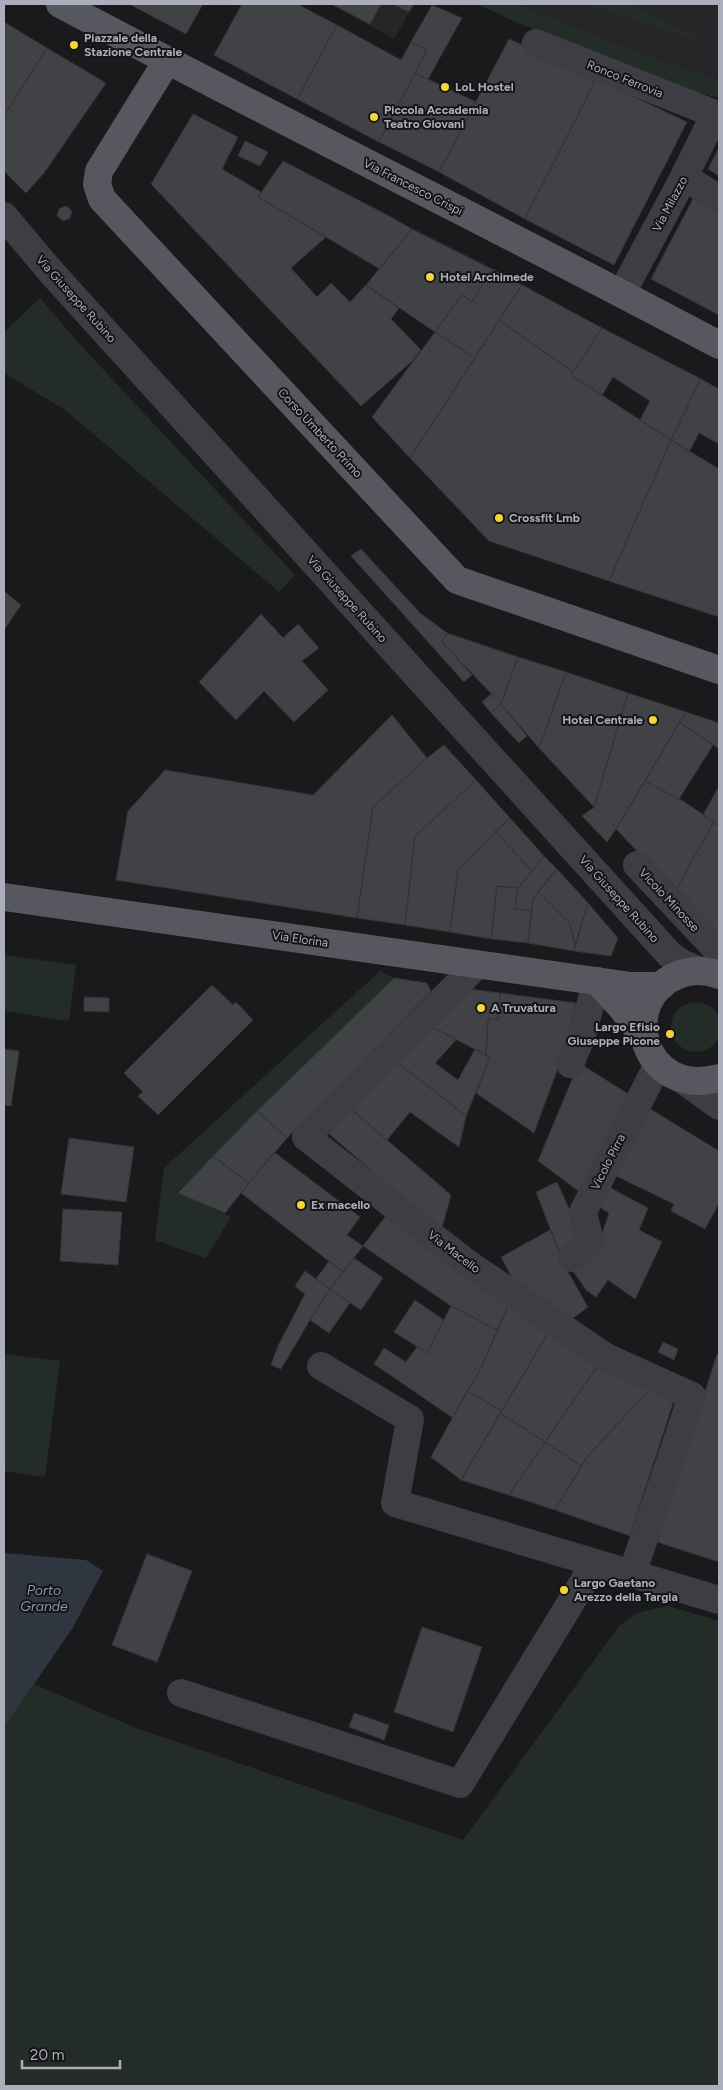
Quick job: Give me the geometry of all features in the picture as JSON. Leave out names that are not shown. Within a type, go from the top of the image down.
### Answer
[{"type":"main road","name":"Via Francesco Crispi","points":[[60,4],[166,61],[622,293],[719,345]]},
{"type":"main road","name":"Corso Umberto Primo","points":[[166,61],[99,172],[97,184],[102,200],[457,580],[719,670]]},
{"type":"main road","name":"Via Elorina","points":[[4,897],[631,986],[661,986]]},
{"type":"main road","points":[[713,968],[686,972],[673,977],[661,986],[652,997],[646,1010],[643,1024],[644,1038],[649,1052],[658,1064],[674,1077],[704,1082],[719,1078]]},
{"type":"main road","points":[[597,981],[622,1008],[644,1038]]},
{"type":"street","name":"Ronco Ferrovia","points":[[536,42],[716,114]]},
{"type":"street","name":"Via Milazzo","points":[[622,293],[716,114]]},
{"type":"street","points":[[684,177],[719,199]]},
{"type":"street","name":"Via Giuseppe Rubino","points":[[4,216],[65,287],[669,954],[681,963],[713,968]]},
{"type":"street","name":"Vicolo Minosse","points":[[636,865],[716,949],[713,968]]},
{"type":"street","name":"Via Macello","points":[[477,965],[306,1138],[467,1263],[598,1352],[692,1396],[632,1574]]},
{"type":"street","points":[[570,1064],[581,1038],[597,981]]},
{"type":"street","name":"Vicolo Pirra","points":[[572,1258],[590,1242],[583,1212],[658,1064]]},
{"type":"street","points":[[684,1080],[719,1106]]},
{"type":"street","points":[[321,1366],[410,1419],[395,1503],[719,1600]]},
{"type":"street","points":[[181,1694],[460,1784],[595,1563]]},
{"type":"shaded area","points":[[331,4],[414,4],[394,39]]},
{"type":"shaded area","points":[[477,4],[719,4],[719,98],[518,23]]},
{"type":"shaded area","points":[[477,4],[516,4],[642,54],[719,80],[719,98],[686,89],[518,23]]},
{"type":"shaded area","points":[[587,4],[631,4],[719,49]]},
{"type":"shaded area","points":[[40,298],[86,351],[295,575],[279,592],[65,410],[4,373],[4,332]]},
{"type":"shaded area","points":[[4,955],[76,965],[69,1021],[4,1011]]},
{"type":"shaded area","points":[[380,971],[394,978],[257,1111],[178,1192],[231,1217],[206,1258],[155,1240],[164,1168]]},
{"type":"shaded area","points":[[696,1002],[710,1006],[717,1013],[721,1027],[717,1041],[710,1048],[696,1052],[682,1048],[675,1041],[671,1027],[675,1013],[682,1006]]},
{"type":"shaded area","points":[[6,1354],[60,1361],[45,1477],[4,1471],[4,1374]]},
{"type":"shaded area","points":[[668,1606],[719,1621],[719,2086],[4,2086],[4,1727],[34,1684],[136,1728],[463,1840],[620,1625],[637,1613]]},
{"type":"water","name":"Porto Grande","points":[[4,1553],[86,1560],[103,1571],[72,1629],[4,1727]]},
{"type":"building","points":[[129,4],[203,4],[186,34]]},
{"type":"building","points":[[242,4],[297,4],[337,25],[297,99],[214,55]]},
{"type":"building","points":[[331,4],[381,4],[370,24]]},
{"type":"building","points":[[393,4],[414,4],[409,12]]},
{"type":"building","points":[[432,5],[462,18],[428,79],[415,73],[427,50],[411,42]]},
{"type":"building","points":[[4,22],[47,48],[4,116]]},
{"type":"building","points":[[337,25],[401,60],[411,42],[427,50],[379,142],[297,99]]},
{"type":"building","points":[[509,39],[596,79],[525,219],[439,172]]},
{"type":"building","points":[[47,48],[106,83],[44,173],[26,193],[4,171],[4,116]]},
{"type":"building","points":[[415,73],[476,102],[439,172],[379,142]]},
{"type":"building","points":[[596,79],[687,122],[614,265],[525,219]]},
{"type":"building","points":[[193,114],[238,137],[222,169],[261,192],[258,197],[326,237],[291,268],[317,297],[331,283],[350,302],[366,285],[399,308],[391,319],[421,350],[411,362],[361,406],[151,184]]},
{"type":"building","points":[[245,141],[268,152],[260,166],[238,156]]},
{"type":"building","points":[[719,147],[719,176],[708,169]]},
{"type":"building","points":[[283,161],[412,229],[380,269],[258,197]]},
{"type":"building","points":[[695,195],[719,211],[719,315],[651,279]]},
{"type":"building","points":[[66,206],[72,211],[70,218],[63,221],[57,216],[59,209]]},
{"type":"building","name":"Hotel Archimede","points":[[412,229],[492,269],[472,302],[462,295],[435,332],[366,285]]},
{"type":"building","points":[[492,269],[522,285],[475,358],[435,332],[462,295],[472,302]]},
{"type":"building","points":[[522,285],[602,328],[573,372],[499,320]]},
{"type":"building","points":[[499,320],[573,372],[571,375],[671,440],[609,581],[489,541],[410,458]]},
{"type":"building","points":[[602,328],[701,379],[671,440],[640,420],[650,401],[613,377],[602,395],[571,375]]},
{"type":"building","points":[[435,332],[475,358],[410,458],[372,417]]},
{"type":"building","points":[[701,379],[719,389],[719,444],[699,433],[689,452],[671,440]]},
{"type":"building","points":[[671,440],[719,469],[719,617],[609,581]]},
{"type":"building","points":[[361,549],[420,613],[447,633],[442,642],[472,675],[464,682],[351,556]]},
{"type":"building","points":[[4,591],[21,605],[4,630]]},
{"type":"building","points":[[261,614],[283,638],[298,624],[319,648],[302,661],[328,690],[294,722],[264,691],[236,720],[199,682]]},
{"type":"building","points":[[447,633],[518,657],[501,704],[442,642]]},
{"type":"building","points":[[518,657],[566,672],[539,748],[501,704]]},
{"type":"building","points":[[566,672],[628,693],[594,807],[539,748]]},
{"type":"building","points":[[628,693],[686,712],[616,829],[594,807]]},
{"type":"building","points":[[491,694],[501,704],[491,713],[482,702]]},
{"type":"building","points":[[501,704],[527,736],[519,743],[491,713]]},
{"type":"building","points":[[686,712],[719,723],[719,749],[679,722]]},
{"type":"building","points":[[392,715],[427,758],[373,807],[357,918],[116,880],[128,811],[165,770],[313,795]]},
{"type":"building","points":[[679,722],[713,745],[679,799],[645,781]]},
{"type":"building","points":[[444,745],[476,780],[415,836],[405,925],[357,918],[373,807]]},
{"type":"building","points":[[476,780],[510,818],[458,871],[450,932],[405,925],[415,836]]},
{"type":"building","points":[[645,781],[683,801],[714,822],[675,891],[616,829]]},
{"type":"building","points":[[719,786],[719,826],[703,815]]},
{"type":"building","points":[[594,807],[616,829],[607,842],[582,816]]},
{"type":"building","points":[[510,818],[544,856],[532,871],[495,831]]},
{"type":"building","points":[[714,822],[719,826],[719,939],[675,891]]},
{"type":"building","points":[[495,831],[532,871],[518,888],[497,886],[491,939],[450,932],[458,871]]},
{"type":"building","points":[[544,856],[557,869],[533,899],[531,911],[515,909],[518,888]]},
{"type":"building","points":[[557,869],[588,903],[575,945],[570,924],[538,891]]},
{"type":"building","points":[[497,886],[518,888],[515,909],[531,911],[528,943],[491,939]]},
{"type":"building","points":[[538,891],[570,924],[575,945],[574,951],[528,943],[533,899]]},
{"type":"building","points":[[588,903],[618,938],[611,956],[574,951]]},
{"type":"building","points":[[394,978],[427,983],[431,991],[287,1138],[257,1111]]},
{"type":"building","points":[[212,985],[233,1005],[236,1002],[253,1020],[158,1115],[138,1096],[143,1092],[124,1073]]},
{"type":"building","points":[[470,989],[500,993],[498,1020],[488,1019],[486,1055],[432,1027]]},
{"type":"building","points":[[500,993],[576,1003],[563,1054],[534,1133],[476,1093],[490,1057],[486,1055],[488,1019],[498,1020]]},
{"type":"building","points":[[84,997],[109,998],[109,1012],[84,1011]]},
{"type":"building","points":[[432,1027],[457,1039],[435,1063],[458,1080],[475,1049],[490,1057],[466,1116],[397,1062]]},
{"type":"building","points":[[4,1049],[19,1051],[11,1106],[4,1105]]},
{"type":"building","points":[[397,1062],[466,1116],[459,1147],[410,1112],[387,1140],[351,1109]]},
{"type":"building","points":[[579,1063],[633,1097],[584,1195],[538,1161]]},
{"type":"building","points":[[647,1107],[719,1151],[719,1203],[705,1229],[671,1211],[674,1204],[614,1175]]},
{"type":"building","points":[[351,1109],[451,1195],[441,1231],[327,1132]]},
{"type":"building","points":[[257,1111],[287,1138],[249,1183],[213,1156]]},
{"type":"building","points":[[69,1138],[134,1147],[126,1202],[61,1194]]},
{"type":"building","name":"Ex macello","points":[[274,1152],[360,1217],[347,1235],[363,1246],[343,1272],[241,1193]]},
{"type":"building","points":[[213,1156],[249,1183],[225,1213],[178,1193]]},
{"type":"building","points":[[557,1182],[581,1235],[559,1251],[536,1192]]},
{"type":"building","points":[[607,1186],[648,1208],[639,1230],[662,1242],[635,1299],[608,1280],[596,1297],[586,1290],[573,1271],[597,1248],[609,1213],[596,1205]]},
{"type":"building","points":[[63,1209],[122,1212],[118,1265],[60,1261]]},
{"type":"building","points":[[388,1213],[510,1302],[497,1330],[451,1306],[363,1246]]},
{"type":"building","points":[[550,1230],[567,1270],[588,1307],[569,1321],[514,1281],[501,1257]]},
{"type":"building","points":[[354,1258],[383,1278],[361,1310],[330,1289]]},
{"type":"building","points":[[329,1261],[343,1272],[330,1289],[316,1279]]},
{"type":"building","points":[[305,1271],[330,1289],[281,1369],[271,1365],[278,1346],[305,1294],[295,1286]]},
{"type":"building","points":[[330,1289],[350,1303],[329,1333],[310,1320]]},
{"type":"building","points":[[415,1300],[444,1320],[427,1353],[394,1332]]},
{"type":"building","points":[[510,1302],[550,1330],[502,1411],[467,1391],[479,1372]]},
{"type":"building","points":[[451,1306],[497,1330],[479,1372],[453,1418],[374,1364],[384,1348],[406,1362],[417,1347],[427,1353]]},
{"type":"building","points":[[550,1330],[599,1364],[545,1442],[500,1413]]},
{"type":"building","points":[[663,1342],[678,1349],[674,1360],[658,1352]]},
{"type":"building","points":[[717,1354],[719,1355],[719,1562],[657,1542]]},
{"type":"building","points":[[599,1364],[649,1390],[586,1458],[582,1466],[545,1442]]},
{"type":"building","points":[[649,1390],[673,1403],[630,1536],[555,1510],[586,1458]]},
{"type":"building","points":[[467,1391],[502,1411],[461,1480],[431,1457]]},
{"type":"building","points":[[500,1413],[545,1442],[509,1495],[461,1480]]},
{"type":"building","points":[[545,1442],[582,1466],[555,1510],[509,1495]]},
{"type":"building","points":[[147,1554],[192,1571],[157,1662],[112,1645]]},
{"type":"building","points":[[422,1627],[482,1647],[453,1732],[394,1712]]},
{"type":"building","points":[[354,1713],[389,1725],[384,1740],[349,1727]]},
{"type":"place","name":"Piazzale della Stazione Centrale","points":[[74,45]]},
{"type":"place","name":"LoL Hostel","points":[[445,87]]},
{"type":"place","name":"Piccola Accademia Teatro Giovani","points":[[374,117]]},
{"type":"place","name":"Hotel Archimede","points":[[430,277]]},
{"type":"place","name":"Crossfit Lmb","points":[[499,518]]},
{"type":"place","name":"Hotel Centrale","points":[[653,720]]},
{"type":"place","name":"A Truvatura","points":[[481,1008]]},
{"type":"place","name":"Largo Efisio Giuseppe Picone","points":[[670,1034]]},
{"type":"place","name":"Ex macello","points":[[301,1205]]},
{"type":"place","name":"Largo Gaetano Arezzo della Targia","points":[[564,1590]]}]
